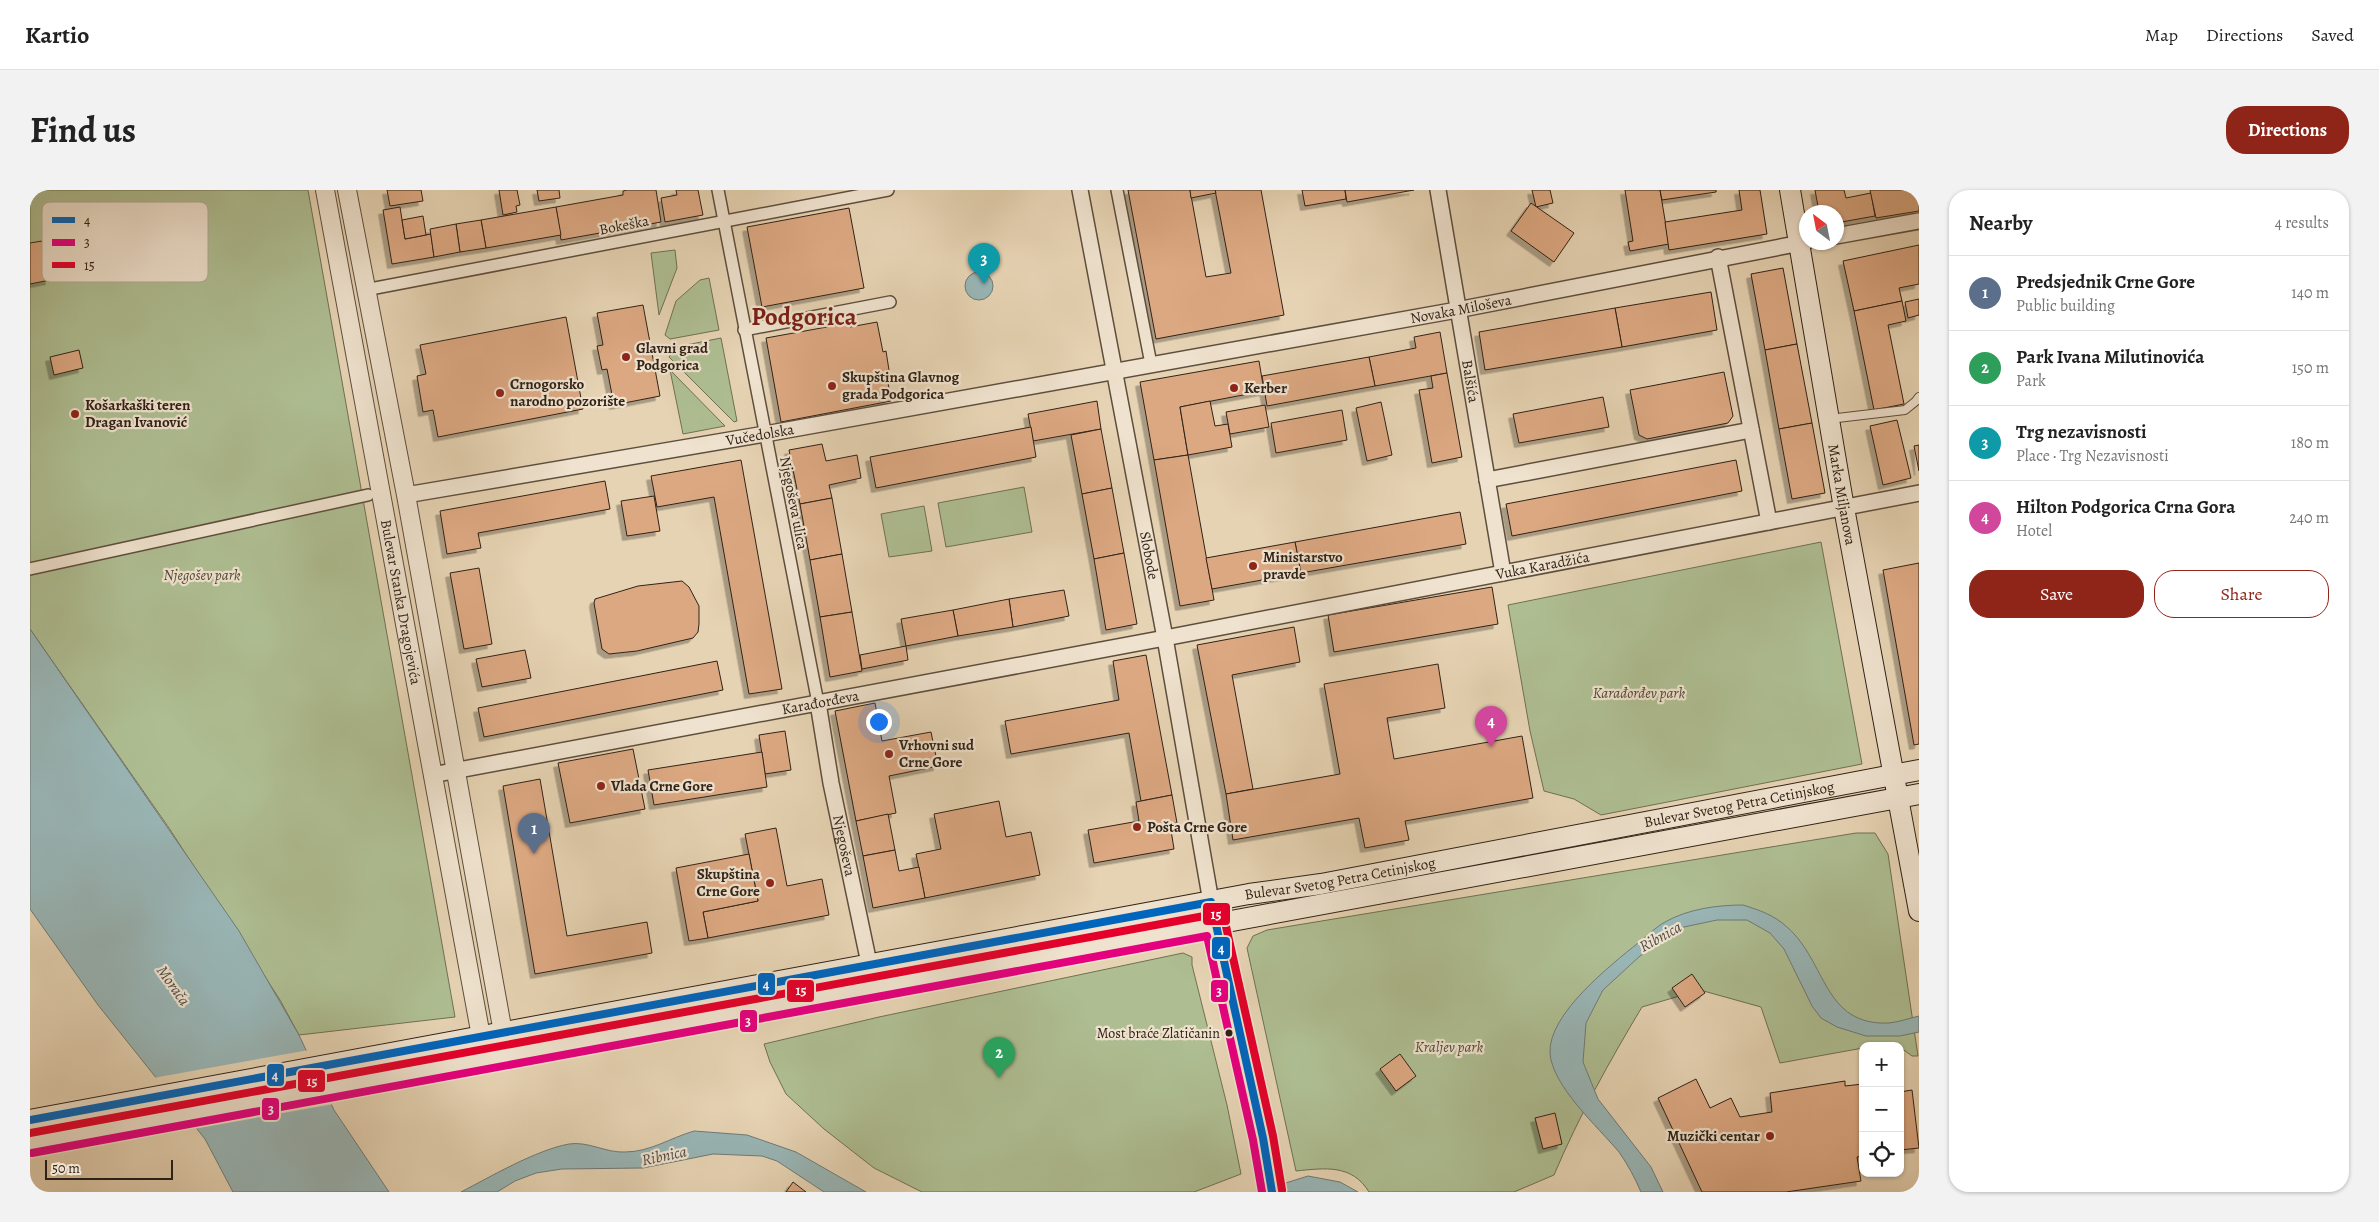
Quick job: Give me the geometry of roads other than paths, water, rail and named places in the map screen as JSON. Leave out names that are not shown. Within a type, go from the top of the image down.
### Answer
[{"type":"main road","name":"Marka Miljanova","points":[[1790,190],[1799,226]]},
{"type":"main road","name":"Marka Miljanova","points":[[1804,250],[1844,508],[1919,911]]},
{"type":"main road","name":"Bulevar Svetog Petra Cetinjskog","points":[[30,1120],[1211,902],[1320,884],[1919,770]]},
{"type":"main road","name":"Bulevar Svetog Petra Cetinjskog","points":[[30,1142],[1919,794]]},
{"type":"street","name":"Bulevar Stanka Dragojevića","points":[[325,190],[485,1058]]},
{"type":"street","name":"Bulevar Stanka Dragojevića","points":[[348,190],[365,290],[406,495],[497,1010],[507,1054]]},
{"type":"street","points":[[718,190],[723,221]]},
{"type":"street","name":"Bokeška","points":[[365,290],[888,190]]},
{"type":"street","name":"Slobode","points":[[1080,190],[1165,638],[1215,924],[1263,1138],[1272,1192]]},
{"type":"street","points":[[1118,190],[1151,364]]},
{"type":"street","name":"Balšića","points":[[1438,190],[1503,573]]},
{"type":"street","name":"Njegoševa ulica","points":[[723,221],[818,703]]},
{"type":"street","points":[[1844,235],[1919,221]]},
{"type":"street","name":"Novaka Miloševa","points":[[1114,371],[1457,310],[1718,257],[1799,243]]},
{"type":"street","points":[[1718,257],[1769,522]]},
{"type":"street","points":[[344,294],[365,290]]},
{"type":"street","points":[[744,330],[890,302]]},
{"type":"street","name":"Vučedolska","points":[[406,495],[765,434],[1114,371]]},
{"type":"street","points":[[1487,480],[1751,430]]},
{"type":"street","name":"Vuka Karadžića","points":[[1165,638],[1919,493]]},
{"type":"street","points":[[30,569],[368,495]]},
{"type":"street","name":"Karađorđeva","points":[[432,775],[1165,638]]},
{"type":"street","name":"Njegoševa","points":[[818,703],[831,783],[874,986]]},
{"type":"lane","points":[[1829,419],[1905,410],[1919,397]]},
{"type":"water","points":[[979,272],[989,276],[993,286],[989,296],[979,300],[969,296],[965,286],[969,276]]},
{"type":"water","name":"Morača","points":[[30,629],[239,931],[299,1035],[334,1110],[389,1192],[233,1192],[205,1139],[98,1005],[30,909]]},
{"type":"water","name":"Ribnica","points":[[1743,905],[1772,916],[1787,927],[1811,957],[1828,989],[1838,1003],[1851,1014],[1867,1021],[1889,1023],[1919,1016],[1919,1032],[1900,1036],[1866,1036],[1837,1027],[1821,1018],[1812,1006],[1784,949],[1770,933],[1747,920],[1717,920],[1684,927],[1640,956],[1603,990],[1586,1023],[1583,1062],[1598,1099],[1651,1167],[1663,1192],[1641,1192],[1619,1152],[1577,1105],[1559,1079],[1550,1053],[1552,1038],[1559,1022],[1583,992],[1613,964],[1662,924],[1693,911],[1713,907]]},
{"type":"water","name":"Ribnica","points":[[694,1131],[747,1135],[796,1152],[866,1192],[824,1192],[777,1161],[762,1156],[713,1154],[643,1168],[562,1169],[536,1173],[515,1181],[497,1192],[461,1192],[513,1165],[556,1147],[576,1144],[590,1145],[618,1152],[643,1150]]},
{"type":"water","points":[[1308,1176],[1340,1182],[1358,1192],[1257,1192]]},
{"type":"place","name":"Trg nezavisnosti","points":[[984,284]]},
{"type":"place","name":"Glavni grad Podgorica","points":[[626,357]]},
{"type":"place","name":"Skupština Glavnog grada Podgorica","points":[[832,386]]},
{"type":"place","name":"Kerber","points":[[1234,388]]},
{"type":"place","name":"Crnogorsko narodno pozorište","points":[[500,393]]},
{"type":"place","name":"Košarkaški teren Dragan Ivanović","points":[[75,414]]},
{"type":"place","name":"Ministarstvo pravde","points":[[1253,566]]},
{"type":"place","name":"Hilton Podgorica Crna Gora","points":[[1491,747]]},
{"type":"place","name":"Vrhovni sud Crne Gore","points":[[889,754]]},
{"type":"place","name":"Vlada Crne Gore","points":[[601,786]]},
{"type":"place","name":"Pošta Crne Gore","points":[[1137,827]]},
{"type":"place","name":"Predsjednik Crne Gore","points":[[534,854]]},
{"type":"place","name":"Skupština Crne Gore","points":[[770,883]]},
{"type":"place","name":"Most braće Zlatičanin","points":[[1229,1033]]},
{"type":"place","name":"Park Ivana Milutinovića","points":[[999,1078]]},
{"type":"place","name":"Muzički centar","points":[[1770,1136]]},
{"type":"district","name":"Podgorica","points":[[804,316]]},
{"type":"park label","name":"Njegošev park","points":[[202,575]]},
{"type":"park label","name":"Karađorđev park","points":[[1639,693]]},
{"type":"park label","name":"Kraljev park","points":[[1449,1047]]}]
